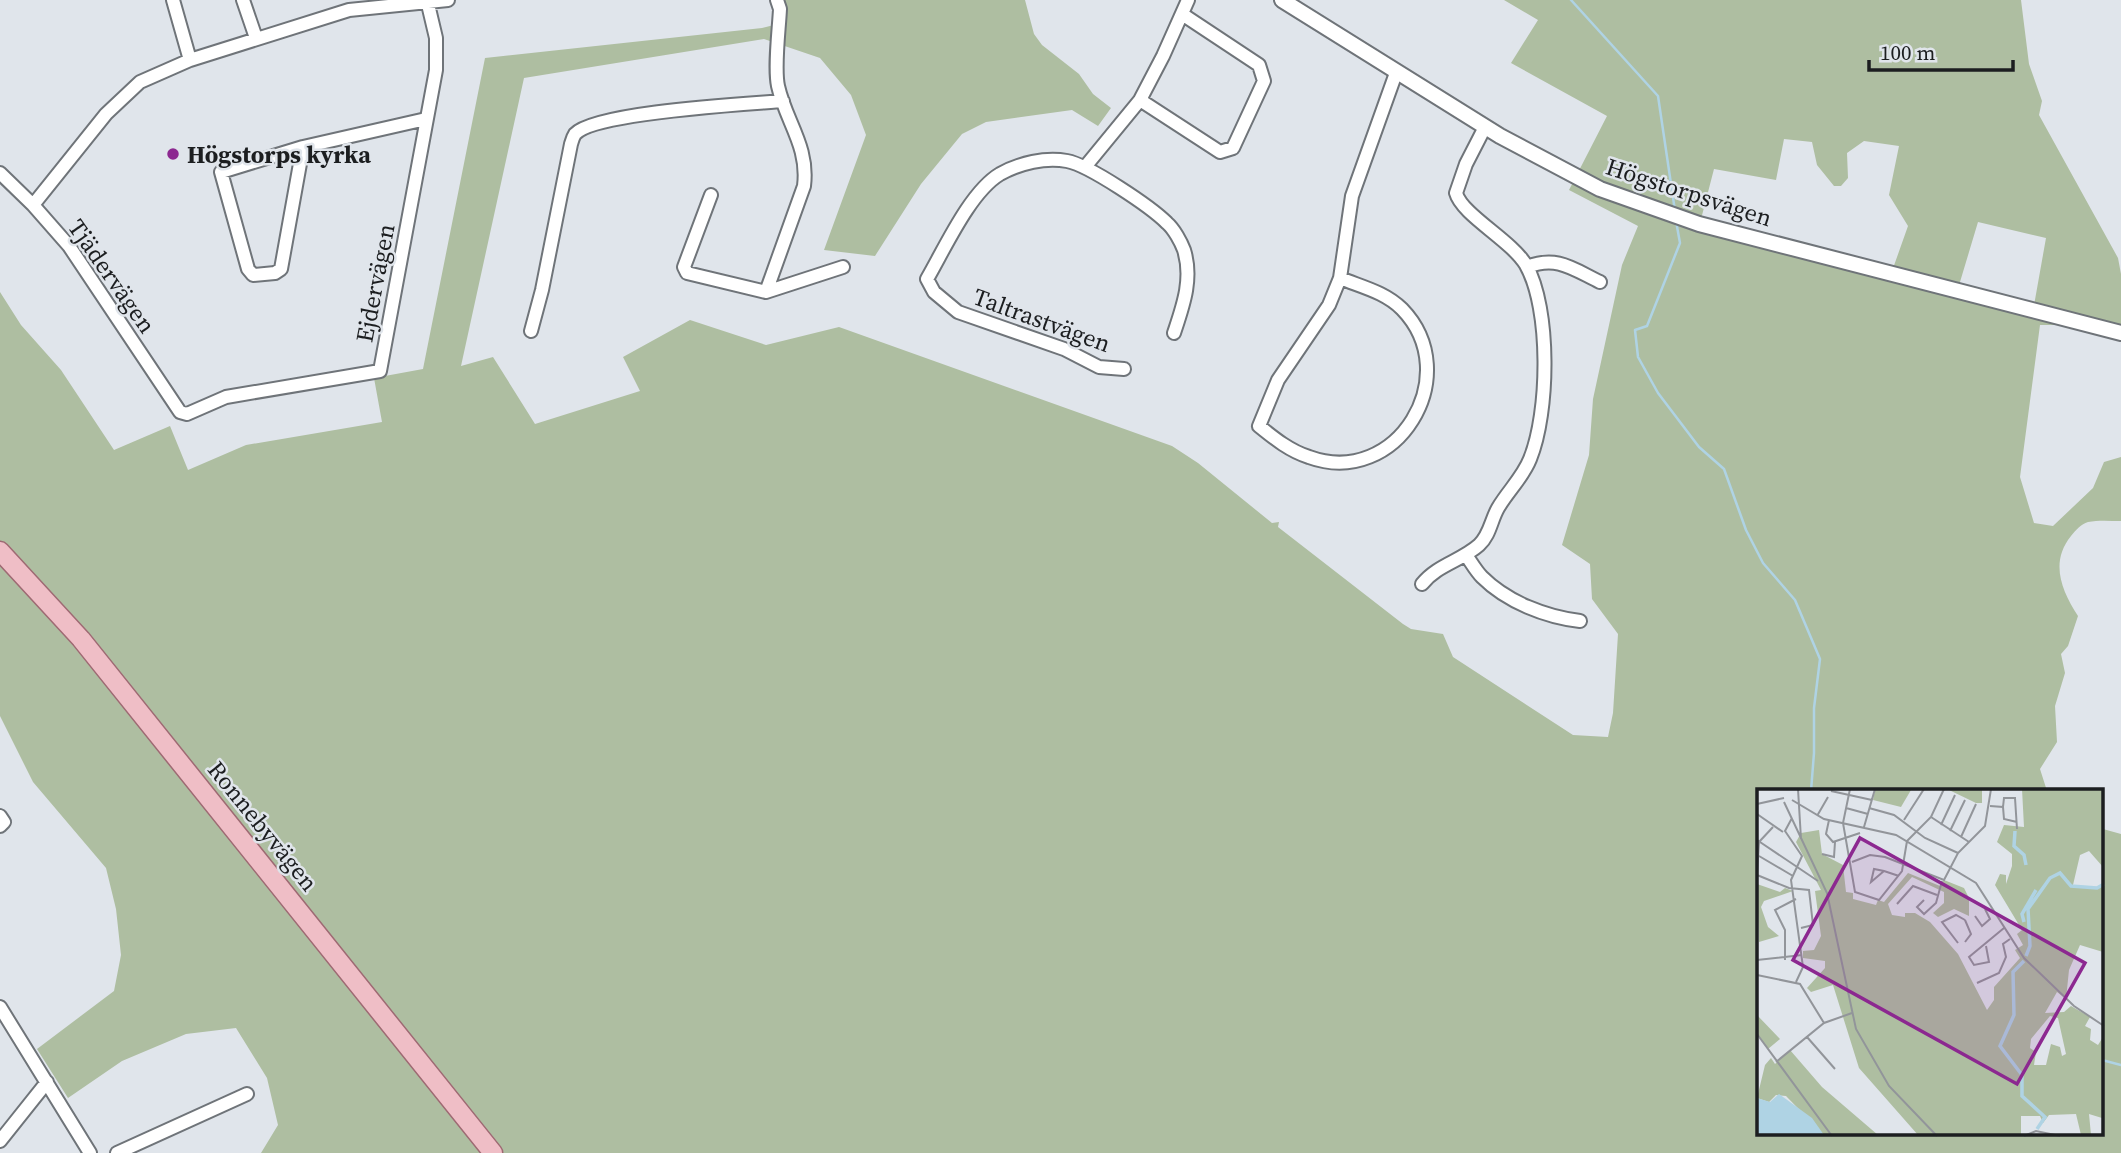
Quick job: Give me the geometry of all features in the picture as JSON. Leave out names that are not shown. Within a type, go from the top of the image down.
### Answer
[{"type":"main road","name":"Ronnebyvägen","points":[[0,551],[81,639],[496,1153]]},
{"type":"street","points":[[173,0],[190,60]]},
{"type":"street","points":[[243,0],[256,38]]},
{"type":"street","points":[[33,205],[106,114],[140,82],[190,60],[349,10],[448,0]]},
{"type":"street","points":[[766,292],[804,186],[806,170],[796,131],[777,84],[780,9],[777,0]]},
{"type":"street","points":[[1174,334],[1185,300],[1189,273],[1184,248],[1169,224],[1085,167],[1140,100],[1188,0]]},
{"type":"street","name":"Högstorpsvägen","points":[[1282,0],[1485,127],[1580,180],[1662,212],[1941,288],[2121,333]]},
{"type":"street","name":"Ejdervägen","points":[[180,412],[187,414],[226,397],[380,370],[436,59],[436,38],[428,1]]},
{"type":"street","points":[[1140,100],[1220,152],[1233,148],[1264,81],[1259,65],[1182,14]]},
{"type":"street","points":[[1340,278],[1373,290],[1401,307],[1419,333],[1426,353],[1427,375],[1424,396],[1415,419],[1399,439],[1379,452],[1356,461],[1333,462],[1310,458],[1259,426],[1278,380],[1329,305],[1340,278],[1352,196],[1396,73]]},
{"type":"street","points":[[531,331],[571,144],[576,134],[585,128],[648,113],[783,101]]},
{"type":"street","points":[[303,146],[281,270],[253,275],[248,269],[221,172],[303,146],[426,119]]},
{"type":"street","points":[[1422,584],[1436,571],[1466,555],[1480,544],[1490,531],[1498,508],[1529,461],[1541,421],[1545,373],[1541,318],[1527,267],[1515,250],[1458,199],[1460,180],[1485,127]]},
{"type":"street","name":"Taltrastvägen","points":[[1085,167],[1068,161],[1050,160],[1025,163],[999,175],[978,193],[927,279],[933,292],[958,312],[1064,349],[1099,367],[1124,369]]},
{"type":"street","name":"Tjädervägen","points":[[0,173],[69,246],[180,412]]},
{"type":"street","points":[[711,195],[684,267],[687,273],[766,292],[843,267]]},
{"type":"street","points":[[1527,267],[1554,261],[1600,282]]},
{"type":"street","points":[[1466,555],[1480,575],[1519,602],[1537,612],[1580,621]]},
{"type":"street","points":[[0,816],[4,822],[0,826]]},
{"type":"street","points":[[0,1007],[90,1153]]},
{"type":"street","points":[[0,1141],[47,1082]]},
{"type":"street","points":[[117,1153],[247,1094]]},
{"type":"green space","points":[[780,0],[1025,0],[1034,34],[1042,45],[1079,74],[1093,94],[1111,108],[1098,126],[1072,110],[986,122],[962,134],[921,184],[875,256],[824,250],[866,135],[851,95],[820,58],[764,39],[524,78],[461,366],[493,357],[535,424],[640,391],[623,357],[690,320],[766,345],[839,327],[1172,446],[1198,463],[1272,523],[1279,522],[1278,527],[1403,624],[1411,629],[1443,634],[1453,657],[1573,735],[1608,737],[1613,713],[1618,634],[1592,599],[1590,564],[1562,545],[1589,455],[1593,399],[1622,265],[1638,226],[1569,190],[1607,116],[1511,63],[1538,20],[1504,0],[2021,0],[2029,64],[2042,101],[2039,115],[2118,258],[2121,274],[2121,338],[2067,325],[2040,325],[2020,477],[2034,523],[2053,526],[2093,488],[2104,462],[2121,457],[2121,521],[2083,524],[2071,536],[2061,556],[2060,576],[2078,616],[2068,646],[2061,654],[2065,673],[2055,706],[2057,742],[2040,769],[2046,789],[1757,789],[1757,1136],[2104,1136],[2104,829],[2121,834],[2121,1153],[261,1153],[278,1125],[267,1078],[236,1028],[186,1034],[122,1061],[68,1098],[37,1049],[114,991],[121,955],[116,909],[106,868],[33,782],[0,716],[0,292],[21,325],[61,370],[114,450],[170,426],[188,470],[246,445],[382,422],[374,378],[423,369],[485,58],[762,28],[782,23]],"holes":[[[1784,139],[1812,142],[1817,165],[1834,186],[1841,186],[1848,178],[1847,153],[1864,141],[1899,146],[1889,195],[1908,226],[1891,274],[1700,223],[1714,169],[1776,180]],[[1978,222],[2046,238],[2033,311],[1957,292]]]},
{"type":"waterway","points":[[1571,0],[1658,96],[1675,211]]},
{"type":"waterway","points":[[1676,221],[1680,243],[1647,326],[1635,330],[1638,357],[1658,393],[1699,447],[1724,469],[1746,530],[1763,563],[1795,600],[1820,659],[1814,708],[1811,789]]},
{"type":"waterway","points":[[2104,1061],[2121,1065]]},
{"type":"place","name":"Högstorps kyrka","points":[[173,154]]}]
